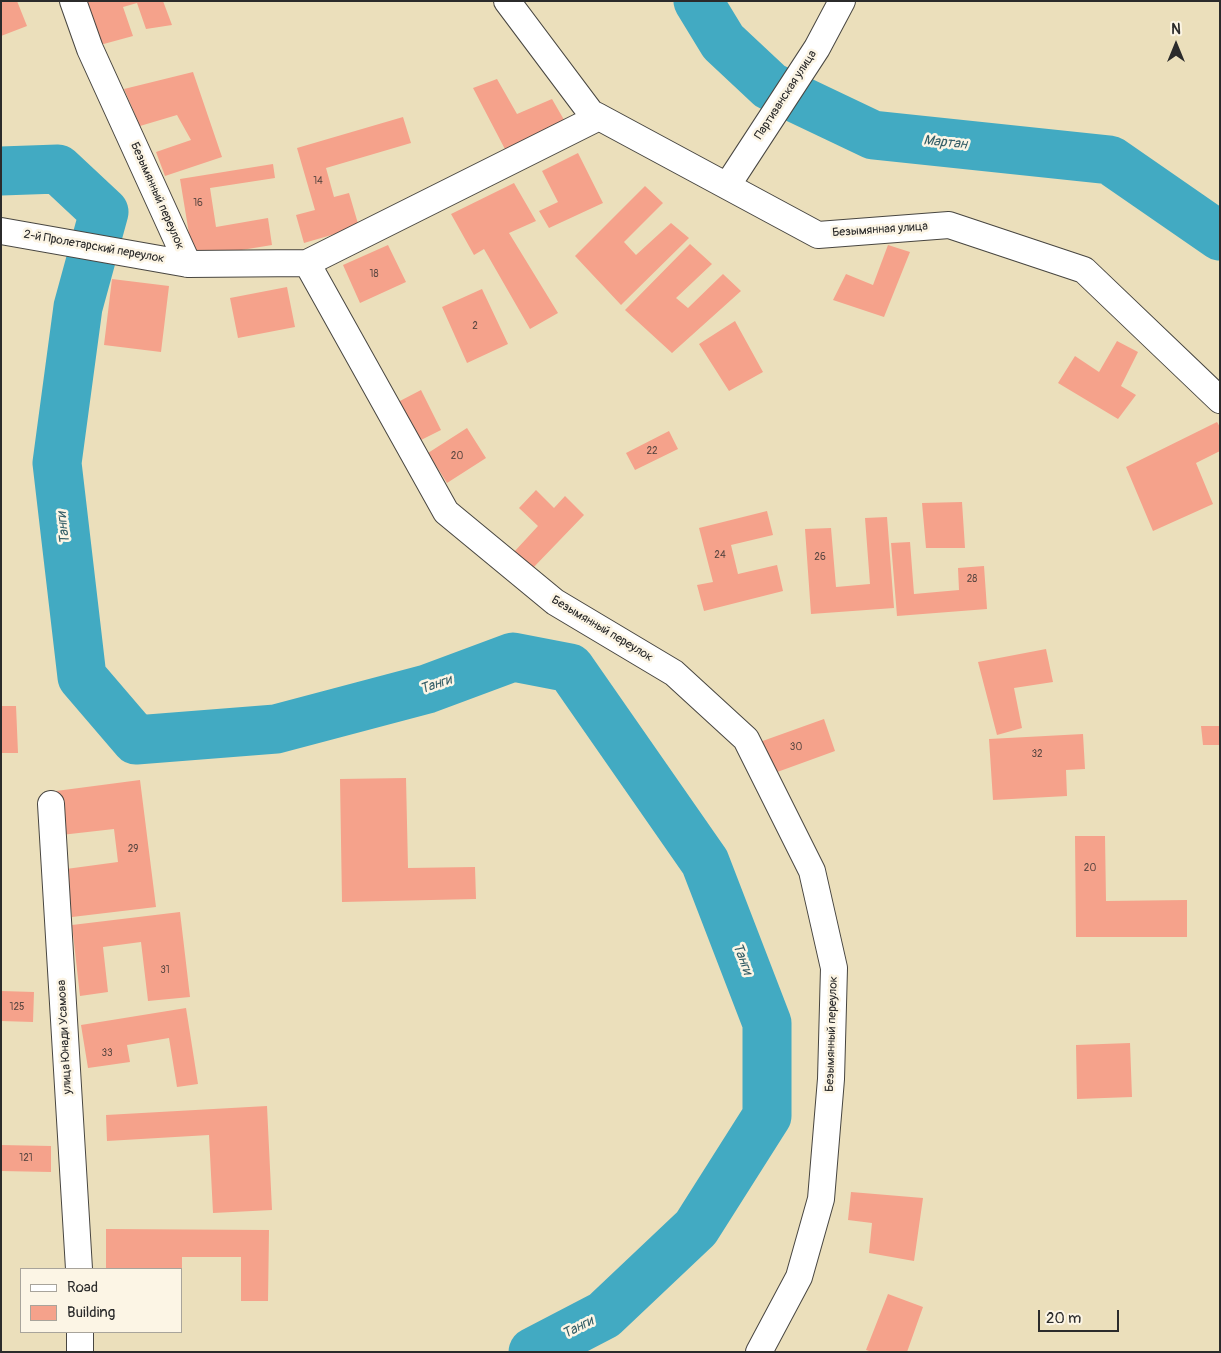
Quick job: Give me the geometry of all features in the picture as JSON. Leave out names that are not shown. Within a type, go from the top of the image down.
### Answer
[{"type":"street","name":"Безымянный переулок","points":[[73,1],[90,48],[186,264],[307,263],[446,512],[554,602],[674,673],[746,739],[812,871],[834,968],[831,1079],[821,1199],[799,1276],[759,1352]]},
{"type":"street","name":"Безымянная улица","points":[[507,1],[591,113],[818,235],[949,225],[1084,270],[1220,400]]},
{"type":"street","name":"Партизанская улица","points":[[727,186],[816,48],[842,1]]},
{"type":"street","points":[[307,263],[599,117]]},
{"type":"street","name":"2-й Пролетарский переулок","points":[[1,231],[186,264]]},
{"type":"street","name":"улица Юнади Усамова","points":[[51,804],[79,1268]]},
{"type":"street","points":[[80,1333],[80,1352]]},
{"type":"building","points":[[1,1],[17,1],[27,26],[1,36]]},
{"type":"building","points":[[86,1],[163,1],[172,25],[146,29],[137,3],[123,7],[133,36],[100,45]]},
{"type":"building","points":[[193,72],[222,157],[165,176],[156,152],[191,140],[177,115],[140,126],[124,89]]},
{"type":"building","points":[[497,79],[517,114],[552,99],[567,125],[507,153],[473,88]]},
{"type":"building","points":[[403,117],[411,143],[326,168],[334,197],[349,193],[359,227],[304,243],[296,215],[315,210],[297,148]]},
{"type":"building","points":[[578,153],[603,203],[549,228],[539,211],[558,202],[542,171]]},
{"type":"building","points":[[273,164],[275,178],[210,188],[216,227],[268,218],[272,245],[193,258],[180,179]]},
{"type":"building","points":[[514,183],[536,221],[509,233],[558,313],[530,329],[484,249],[474,255],[451,214]]},
{"type":"building","points":[[645,186],[663,203],[624,242],[636,255],[671,223],[689,238],[621,305],[575,256]]},
{"type":"building","points":[[690,244],[712,264],[676,298],[688,308],[723,274],[741,291],[672,353],[625,310]]},
{"type":"building","points":[[388,245],[406,282],[360,303],[343,265]]},
{"type":"building","points":[[888,245],[910,252],[884,317],[833,300],[846,274],[873,285]]},
{"type":"building","points":[[112,279],[169,286],[161,352],[104,345]]},
{"type":"building","points":[[287,287],[295,327],[238,338],[230,298]]},
{"type":"building","points":[[482,289],[508,344],[467,363],[442,307]]},
{"type":"building","points":[[735,321],[763,372],[729,391],[699,344]]},
{"type":"building","points":[[1117,341],[1138,352],[1121,386],[1136,395],[1118,419],[1058,383],[1075,356],[1099,372]]},
{"type":"building","points":[[421,390],[441,430],[417,442],[396,403]]},
{"type":"building","points":[[1217,422],[1220,427],[1220,451],[1196,463],[1213,504],[1153,531],[1126,467]]},
{"type":"building","points":[[467,428],[486,458],[447,483],[428,453]]},
{"type":"building","points":[[669,431],[678,449],[635,470],[626,453]]},
{"type":"building","points":[[536,490],[554,508],[565,496],[584,515],[532,569],[514,552],[538,526],[519,508]]},
{"type":"building","points":[[962,502],[965,548],[926,548],[922,503]]},
{"type":"building","points":[[767,511],[773,535],[731,545],[738,574],[777,565],[783,591],[704,611],[697,585],[713,582],[699,528]]},
{"type":"building","points":[[887,517],[894,608],[811,614],[805,529],[831,528],[836,587],[870,584],[865,518]]},
{"type":"building","points":[[910,542],[914,594],[959,590],[958,568],[984,566],[987,609],[897,616],[891,543]]},
{"type":"building","points":[[1046,649],[1053,682],[1014,688],[1022,728],[997,735],[978,662]]},
{"type":"building","points":[[1,706],[16,706],[18,753],[1,753]]},
{"type":"building","points":[[824,719],[835,751],[769,775],[757,743]]},
{"type":"building","points":[[1201,726],[1220,726],[1220,745],[1203,745]]},
{"type":"building","points":[[1083,734],[1085,769],[1066,770],[1067,796],[993,800],[989,739]]},
{"type":"building","points":[[406,778],[408,868],[475,867],[476,899],[342,902],[340,779]]},
{"type":"building","points":[[140,780],[156,907],[72,917],[66,869],[118,862],[114,829],[61,835],[56,791]]},
{"type":"building","points":[[1075,836],[1105,836],[1106,901],[1187,900],[1187,937],[1076,937]]},
{"type":"building","points":[[180,912],[190,997],[148,1001],[141,942],[103,947],[108,992],[80,996],[72,925]]},
{"type":"building","points":[[1,991],[34,992],[33,1022],[1,1021]]},
{"type":"building","points":[[186,1008],[198,1084],[177,1087],[169,1038],[127,1045],[130,1062],[88,1068],[81,1025]]},
{"type":"building","points":[[1130,1043],[1132,1097],[1077,1099],[1076,1045]]},
{"type":"building","points":[[267,1106],[272,1210],[213,1213],[209,1135],[107,1141],[106,1115]]},
{"type":"building","points":[[1,1145],[51,1146],[51,1172],[1,1171]]},
{"type":"building","points":[[851,1192],[923,1198],[914,1261],[869,1253],[872,1223],[848,1220]]},
{"type":"building","points":[[106,1229],[269,1230],[268,1301],[241,1301],[241,1257],[182,1257],[182,1268],[106,1268]]},
{"type":"building","points":[[888,1294],[923,1307],[907,1352],[872,1352],[866,1350]]},
{"type":"waterway","name":"Мартан","points":[[698,1],[723,42],[770,86],[873,135],[1110,160],[1220,236]]},
{"type":"waterway","name":"Танги","points":[[1,171],[58,169],[104,212],[78,307],[57,463],[82,677],[136,740],[276,729],[427,689],[513,657],[570,668],[705,862],[767,1023],[767,1116],[696,1228],[604,1315],[533,1352]]}]
